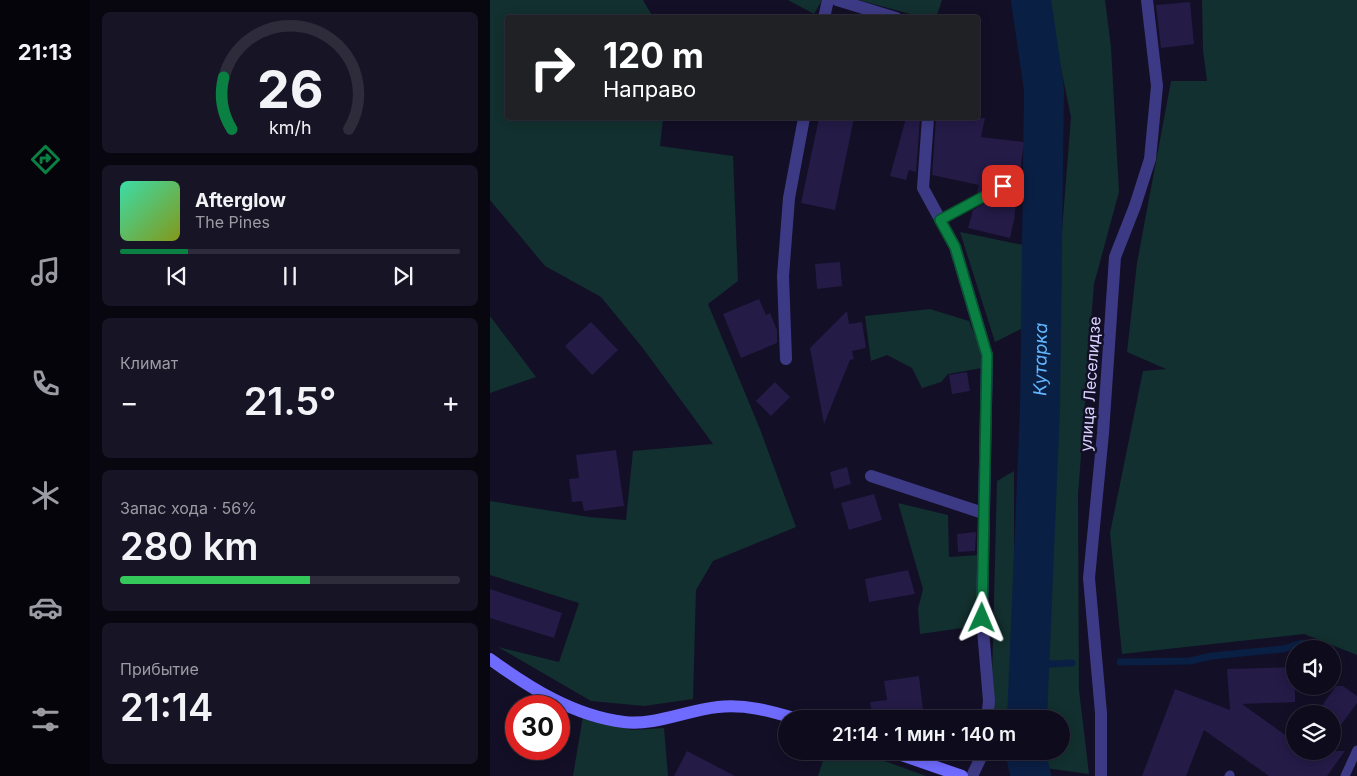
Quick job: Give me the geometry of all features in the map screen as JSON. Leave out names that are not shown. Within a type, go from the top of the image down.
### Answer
[{"type":"street","points":[[825,15],[828,0]]},
{"type":"street","points":[[837,0],[886,15]]},
{"type":"street","name":"улица Леселидзе","points":[[1101,776],[1101,713],[1089,578],[1103,433],[1115,257],[1135,206],[1150,159],[1152,140],[1157,86],[1147,0]]},
{"type":"street","points":[[786,358],[783,276],[789,198],[804,120]]},
{"type":"street","points":[[928,120],[923,188],[955,247],[987,355],[982,618],[989,701],[988,710]]},
{"type":"street","points":[[871,476],[984,512]]},
{"type":"street","points":[[490,660],[516,678],[569,708],[625,722],[661,719],[717,707],[751,706],[778,714]]},
{"type":"street","points":[[916,760],[962,776]]},
{"type":"street","points":[[972,776],[980,760]]},
{"type":"lane","points":[[940,220],[1003,186]]},
{"type":"lane","points":[[1345,776],[1357,750]]},
{"type":"green space","points":[[490,0],[643,0],[652,15],[505,15],[505,120],[663,120],[660,146],[733,156],[738,281],[708,304],[760,429],[796,527],[713,561],[696,590],[693,699],[644,706],[591,701],[498,647],[559,662],[579,603],[490,575],[490,501],[589,517],[626,520],[633,451],[713,444],[642,347],[601,297],[545,266],[490,200]]},
{"type":"green space","points":[[788,0],[822,0],[814,14]]},
{"type":"green space","points":[[858,0],[942,0],[937,15],[914,15]]},
{"type":"green space","points":[[1047,0],[1105,0],[1111,47],[1119,192],[1094,284],[1078,495],[1079,690],[1089,774],[1038,767],[1038,760],[1070,760],[1070,710],[1038,710],[1057,293],[1071,117]]},
{"type":"green space","points":[[1202,0],[1357,0],[1357,655],[1341,649],[1341,640],[1319,640],[1304,634],[1122,654],[1110,533],[1143,371],[1166,369],[1127,352],[1137,263],[1171,81],[1207,81],[1203,50]]},
{"type":"green space","points":[[960,232],[1033,247],[1031,324],[995,342]]},
{"type":"green space","points":[[930,309],[969,321],[980,349],[982,368],[948,374],[941,382],[922,388],[912,368],[887,355],[871,361],[865,316]]},
{"type":"green space","points":[[490,316],[536,377],[490,393]]},
{"type":"green space","points":[[1014,471],[1014,710],[991,710],[997,481]]},
{"type":"green space","points":[[898,503],[948,515],[949,557],[979,555],[977,626],[920,634],[918,609],[923,589]]},
{"type":"green space","points":[[583,716],[632,730],[664,728],[668,776],[573,776]]},
{"type":"green space","points":[[823,760],[882,760],[926,776],[818,776]]},
{"type":"building","points":[[1190,2],[1194,44],[1161,48],[1156,5]]},
{"type":"building","points":[[980,118],[985,118],[981,137],[1024,142],[1010,238],[968,228],[973,210],[1006,191],[1009,187],[1007,181],[1000,180],[977,193],[979,185],[932,175],[936,120],[980,120]]},
{"type":"building","points":[[819,120],[854,120],[835,210],[801,203]]},
{"type":"building","points":[[905,120],[920,120],[916,172],[909,170],[906,180],[890,176]]},
{"type":"building","points":[[840,262],[842,286],[817,289],[815,264]]},
{"type":"building","points":[[759,299],[766,315],[770,313],[777,330],[777,343],[741,358],[723,314]]},
{"type":"building","points":[[847,311],[849,324],[862,322],[866,348],[852,351],[854,359],[850,360],[824,424],[810,348]]},
{"type":"building","points":[[591,322],[618,350],[592,375],[565,346]]},
{"type":"building","points":[[967,372],[970,391],[952,394],[949,375]]},
{"type":"building","points":[[775,382],[790,397],[771,416],[756,401]]},
{"type":"building","points":[[616,450],[624,506],[584,511],[582,501],[572,502],[569,479],[579,478],[576,455]]},
{"type":"building","points":[[847,467],[851,484],[834,489],[830,472]]},
{"type":"building","points":[[874,494],[882,520],[849,530],[841,503]]},
{"type":"building","points":[[976,532],[975,551],[958,552],[957,534]]},
{"type":"building","points":[[908,570],[915,594],[869,602],[865,579]]},
{"type":"building","points":[[490,589],[562,613],[554,638],[490,618]]},
{"type":"building","points":[[1286,667],[1286,695],[1295,695],[1295,702],[1242,704],[1286,736],[1286,760],[1339,760],[1327,776],[1269,776],[1204,730],[1186,776],[1142,776],[1175,689],[1230,710],[1227,669]]},
{"type":"building","points":[[919,676],[923,710],[871,710],[870,702],[887,700],[884,681]]},
{"type":"building","points":[[1341,686],[1357,696],[1357,703],[1341,725],[1341,705],[1322,705],[1330,695],[1341,695]]},
{"type":"building","points":[[687,751],[735,776],[674,776]]},
{"type":"waterway","name":"Кутарка","points":[[1027,710],[1040,408],[1044,89],[1031,0]]},
{"type":"waterway","points":[[1120,662],[1190,661],[1212,656],[1286,648]]},
{"type":"waterway","points":[[1029,665],[1072,663]]},
{"type":"waterway","name":"Кутарка","points":[[1027,760],[1031,776]]},
{"type":"route","points":[[982,618],[982,536],[987,440],[987,355],[955,247],[940,220],[1003,186]]}]
